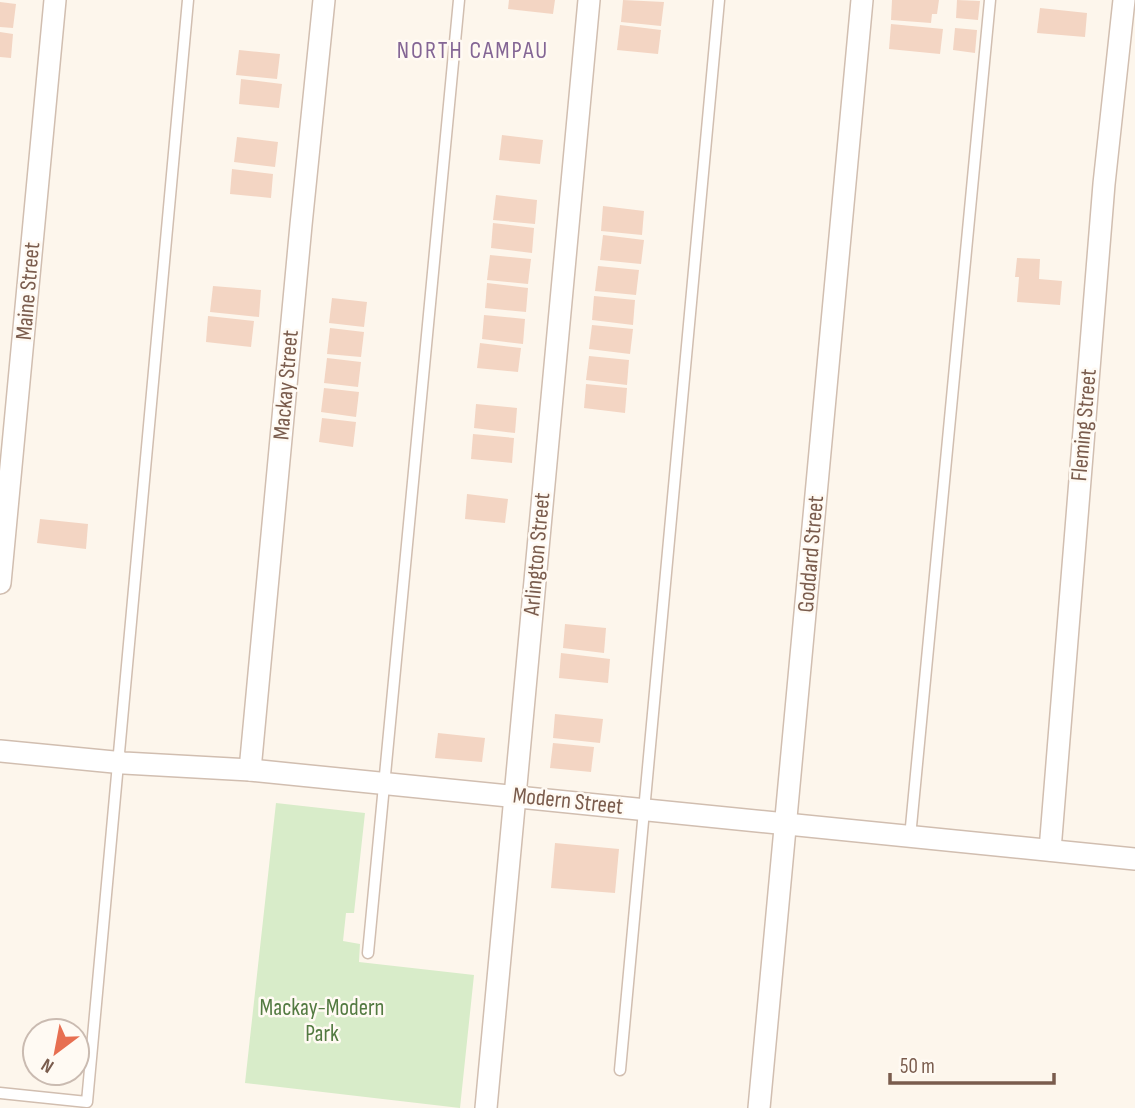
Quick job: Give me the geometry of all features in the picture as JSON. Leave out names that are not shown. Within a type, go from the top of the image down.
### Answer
[{"type":"street","name":"Maine Street","points":[[0,583],[55,0]]},
{"type":"street","name":"Mackay Street","points":[[250,770],[324,0]]},
{"type":"street","name":"Arlington Street","points":[[486,1108],[589,0]]},
{"type":"street","name":"Goddard Street","points":[[759,1108],[862,0]]},
{"type":"street","name":"Fleming Street","points":[[1050,850],[1104,184],[1124,0]]},
{"type":"street","name":"Modern Street","points":[[0,751],[250,770],[514,795],[1135,859]]},
{"type":"lane","points":[[0,1093],[87,1102],[188,0]]},
{"type":"lane","points":[[368,953],[459,0]]},
{"type":"lane","points":[[620,1070],[719,0]]},
{"type":"lane","points":[[910,837],[990,0]]},
{"type":"green space","name":"Mackay-Modern Park","points":[[276,803],[365,813],[354,913],[346,913],[343,941],[360,944],[359,962],[474,975],[460,1108],[245,1083]]},
{"type":"building","points":[[509,0],[555,0],[553,14],[508,9]]},
{"type":"building","points":[[623,0],[664,2],[661,26],[621,22]]},
{"type":"building","points":[[892,0],[939,0],[937,14],[932,14],[931,23],[891,20]]},
{"type":"building","points":[[957,0],[980,1],[978,20],[956,18]]},
{"type":"building","points":[[0,2],[16,4],[13,28],[0,27]]},
{"type":"building","points":[[1040,8],[1087,13],[1085,37],[1037,33]]},
{"type":"building","points":[[891,24],[943,29],[940,54],[889,49]]},
{"type":"building","points":[[620,25],[661,30],[658,54],[617,50]]},
{"type":"building","points":[[955,28],[977,30],[975,53],[953,50]]},
{"type":"building","points":[[0,32],[13,34],[11,58],[0,57]]},
{"type":"building","points":[[239,50],[280,54],[277,79],[236,75]]},
{"type":"building","points":[[241,79],[282,84],[279,108],[239,104]]},
{"type":"building","points":[[502,135],[543,140],[540,164],[499,160]]},
{"type":"building","points":[[237,137],[278,142],[275,167],[234,162]]},
{"type":"building","points":[[232,169],[273,174],[271,198],[230,194]]},
{"type":"building","points":[[496,195],[537,200],[535,224],[493,220]]},
{"type":"building","points":[[603,206],[644,211],[642,235],[601,231]]},
{"type":"building","points":[[493,223],[534,228],[532,253],[491,248]]},
{"type":"building","points":[[603,235],[644,240],[641,264],[600,260]]},
{"type":"building","points":[[490,255],[531,259],[528,284],[487,280]]},
{"type":"building","points":[[1017,258],[1040,259],[1039,279],[1062,281],[1060,305],[1017,302]]},
{"type":"building","points":[[598,266],[639,270],[636,295],[595,291]]},
{"type":"building","points":[[487,283],[528,288],[526,312],[485,308]]},
{"type":"building","points":[[213,286],[261,290],[259,317],[210,312]]},
{"type":"building","points":[[594,296],[635,300],[633,325],[592,320]]},
{"type":"building","points":[[332,298],[367,302],[364,327],[329,323]]},
{"type":"building","points":[[484,315],[525,319],[523,344],[482,339]]},
{"type":"building","points":[[208,316],[254,321],[251,347],[206,342]]},
{"type":"building","points":[[592,325],[633,329],[630,354],[589,349]]},
{"type":"building","points":[[330,328],[364,332],[361,357],[327,354]]},
{"type":"building","points":[[480,343],[521,348],[518,372],[477,368]]},
{"type":"building","points":[[589,356],[629,360],[627,385],[586,380]]},
{"type":"building","points":[[327,358],[361,362],[358,387],[324,383]]},
{"type":"building","points":[[586,384],[627,388],[625,413],[584,408]]},
{"type":"building","points":[[324,388],[359,392],[356,417],[321,412]]},
{"type":"building","points":[[476,404],[517,408],[515,433],[474,428]]},
{"type":"building","points":[[322,418],[356,422],[353,447],[319,442]]},
{"type":"building","points":[[473,434],[514,438],[512,463],[471,459]]},
{"type":"building","points":[[467,494],[508,499],[505,523],[465,519]]},
{"type":"building","points":[[40,519],[88,524],[86,549],[37,543]]},
{"type":"building","points":[[565,624],[606,628],[604,653],[563,648]]},
{"type":"building","points":[[561,653],[610,659],[608,683],[559,678]]},
{"type":"building","points":[[555,714],[603,719],[600,743],[553,738]]},
{"type":"building","points":[[438,733],[485,738],[482,762],[435,758]]},
{"type":"building","points":[[553,743],[594,747],[591,772],[550,768]]},
{"type":"building","points":[[555,843],[619,849],[615,893],[551,888]]},
{"type":"district","name":"NORTH CAMPAU","points":[[473,50]]}]
